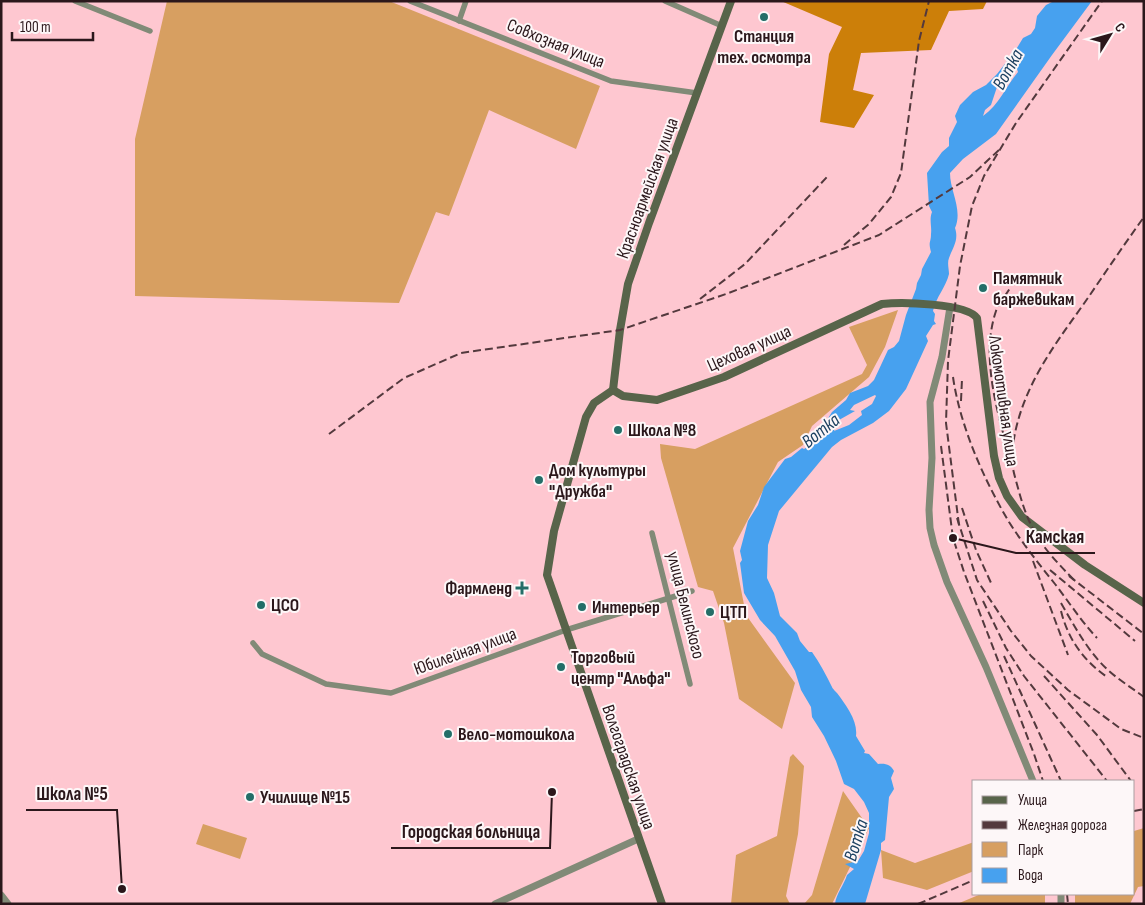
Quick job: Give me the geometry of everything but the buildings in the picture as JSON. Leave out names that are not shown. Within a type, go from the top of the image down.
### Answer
[{"type":"main road","name":"Красноармейская улица","points":[[612,390],[628,284],[731,1]]},
{"type":"main road","name":"Цеховая улица","points":[[612,390],[622,396],[657,400],[724,378],[882,304],[894,302],[948,307]]},
{"type":"main road","name":"Локомотивная улица","points":[[948,307],[970,312],[977,318],[994,456],[999,478],[1015,509],[1030,524],[1085,565],[1144,603]]},
{"type":"main road","name":"Волгоградская улица","points":[[612,390],[594,403],[586,417],[554,531],[547,575],[662,904]]},
{"type":"street","points":[[75,1],[150,31]]},
{"type":"street","name":"Совхозная улица","points":[[410,1],[611,81],[697,94]]},
{"type":"street","points":[[459,21],[466,1]]},
{"type":"street","points":[[665,1],[722,26]]},
{"type":"street","points":[[948,307],[942,357],[930,402],[932,442],[930,528],[947,582],[986,667],[1034,780]]},
{"type":"street","name":"улица Белинского","points":[[652,533],[670,598],[690,684]]},
{"type":"street","name":"Юбилейная улица","points":[[253,643],[262,654],[326,684],[391,693],[566,630],[692,592]]},
{"type":"street","points":[[495,904],[638,839]]},
{"type":"street","points":[[1,895],[8,904]]},
{"type":"green space","points":[[167,1],[389,1],[600,86],[576,149],[489,110],[449,216],[436,212],[399,303],[135,296],[135,139]]},
{"type":"green space","points":[[898,310],[885,347],[869,377],[812,426],[803,445],[778,462],[733,548],[746,615],[795,683],[782,729],[739,699],[724,623],[713,591],[698,587],[661,458],[660,444],[695,449],[862,374],[867,365],[849,327]]},
{"type":"green space","points":[[793,754],[804,766],[798,834],[786,896],[790,904],[731,904],[736,855],[777,836],[790,757]]},
{"type":"green space","points":[[843,791],[869,828],[832,904],[804,904],[812,895]]},
{"type":"green space","points":[[203,824],[247,838],[240,859],[196,844]]},
{"type":"green space","points":[[1144,828],[1144,886],[1138,887],[1135,893],[1135,831]]},
{"type":"green space","points":[[972,843],[972,872],[927,890],[883,878],[881,850],[915,863]]},
{"type":"green space","points":[[979,895],[1045,895],[1045,904],[957,904]]},
{"type":"green space","points":[[1075,895],[1134,895],[1130,904],[1075,904]]},
{"type":"shaded area","points":[[781,1],[987,1],[983,9],[949,11],[931,50],[861,53],[853,90],[874,95],[854,128],[820,122],[829,54],[842,27]]},
{"type":"water","name":"Вотка","points":[[1092,1],[996,134],[963,159],[950,173],[958,214],[955,228],[956,240],[948,260],[949,274],[933,311],[936,324],[933,325],[926,336],[928,341],[906,389],[889,411],[873,423],[832,447],[779,511],[768,545],[767,578],[774,593],[780,616],[797,633],[800,641],[809,652],[812,652],[832,688],[847,708],[853,719],[856,736],[865,751],[864,753],[869,754],[878,764],[888,765],[894,771],[891,778],[894,789],[889,797],[885,840],[881,843],[881,850],[865,904],[835,904],[847,875],[854,869],[845,864],[858,861],[864,851],[869,833],[869,813],[864,802],[854,789],[844,784],[836,761],[812,717],[811,707],[801,690],[795,671],[775,636],[760,620],[744,593],[740,551],[748,521],[758,505],[764,487],[785,459],[812,444],[832,412],[846,400],[850,393],[868,386],[874,380],[888,350],[899,341],[922,269],[931,252],[932,212],[929,206],[927,173],[942,152],[949,146],[949,138],[957,122],[955,116],[960,105],[973,92],[986,85],[997,74],[1023,38],[1031,34],[1035,28],[1037,16],[1046,5],[1052,2]],"holes":[[[1017,69],[1018,72],[998,101],[983,116],[985,110],[991,105],[997,87]],[[875,395],[872,404],[861,411],[862,415],[849,425],[834,431],[839,420],[855,411],[850,410],[854,405]]]},
{"type":"railway","points":[[844,245],[869,224],[891,197],[901,173],[919,41],[929,1]]},
{"type":"railway","points":[[959,525],[946,423],[948,361],[960,266],[972,206],[984,176],[1016,123],[1102,1]]},
{"type":"railway","points":[[329,434],[404,378],[461,353],[620,330],[726,294],[879,235],[970,177],[1001,148]]},
{"type":"railway","points":[[700,299],[745,264],[827,177]]},
{"type":"railway","points":[[1074,580],[1045,548],[1027,517],[1013,467],[1012,454],[1015,433],[1028,393],[1047,357],[1144,217]]},
{"type":"railway","points":[[1010,288],[996,311],[990,347],[990,366],[996,404],[1010,459]]},
{"type":"railway","points":[[953,377],[956,396],[967,433],[982,471],[1000,506],[1025,546],[1097,638]]},
{"type":"railway","points":[[961,401],[962,379]]},
{"type":"railway","points":[[941,446],[953,538],[1043,780]]},
{"type":"railway","points":[[962,508],[976,550],[992,585]]},
{"type":"railway","points":[[957,518],[977,580],[1011,631],[1031,656],[1068,690],[1121,729],[1144,738]]},
{"type":"railway","points":[[1033,561],[1068,655]]},
{"type":"railway","points":[[1050,570],[1135,641]]},
{"type":"railway","points":[[1069,576],[1144,634]]},
{"type":"railway","points":[[983,601],[1006,648],[1024,676],[1106,780]]},
{"type":"railway","points":[[1061,603],[1082,639],[1101,664],[1144,697]]},
{"type":"railway","points":[[1061,611],[1072,640],[1084,656],[1107,677]]},
{"type":"railway","points":[[1004,656],[1061,780]]},
{"type":"railway","points":[[1044,676],[1097,735],[1130,780]]},
{"type":"railway","points":[[1135,811],[1144,809]]},
{"type":"railway","points":[[918,904],[972,881]]},
{"type":"railway","points":[[1067,895],[1068,904]]},
{"type":"place","name":"Станция тех. осмотра","points":[[764,17]]},
{"type":"place","name":"Памятник баржевикам","points":[[983,288]]},
{"type":"place","name":"Школа №8","points":[[618,430]]},
{"type":"place","name":"Дом культуры \"Дружба\"","points":[[539,480]]},
{"type":"place","name":"Камская","points":[[953,538]]},
{"type":"place","name":"Фармленд","points":[[522,588]]},
{"type":"place","name":"ЦСО","points":[[261,605]]},
{"type":"place","name":"Интерьер","points":[[582,607]]},
{"type":"place","name":"ЦТП","points":[[710,612]]},
{"type":"place","name":"Торговый центр \"Альфа\"","points":[[561,667]]},
{"type":"place","name":"Вело-мотошкола","points":[[448,734]]},
{"type":"place","name":"Городская больница","points":[[552,792]]},
{"type":"place","name":"Училище №15","points":[[250,797]]},
{"type":"place","name":"Школа №5","points":[[122,889]]}]
